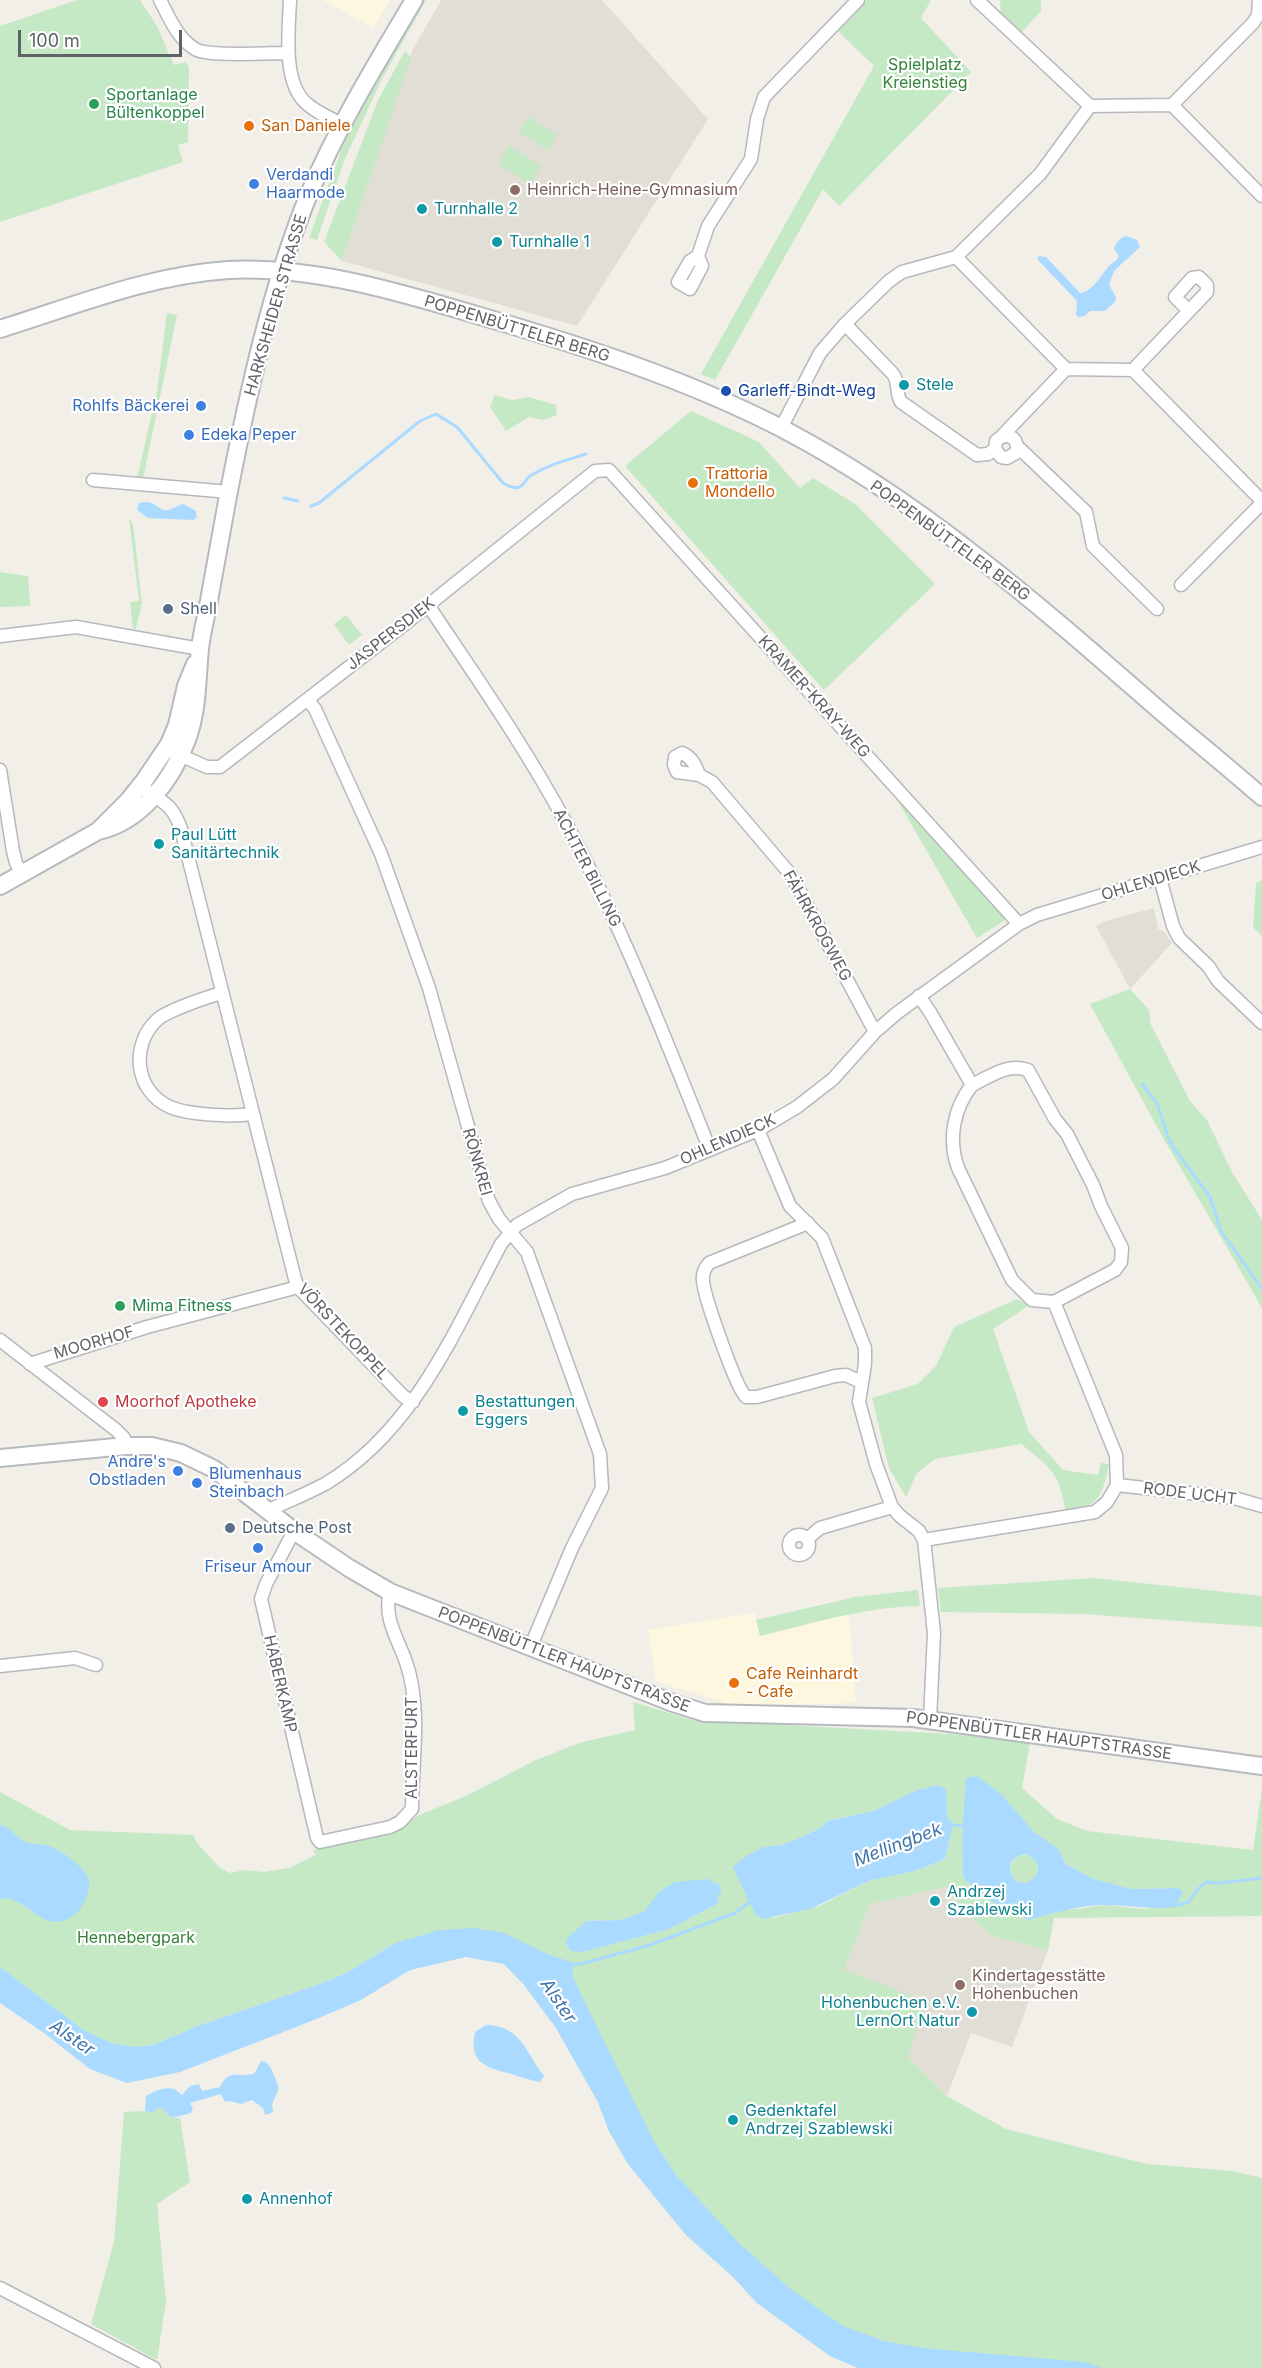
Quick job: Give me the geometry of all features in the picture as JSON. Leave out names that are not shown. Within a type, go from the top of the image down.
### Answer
[{"type":"main road","name":"HARKSHEIDER STRASSE","points":[[98,831],[113,828],[128,819],[154,796],[173,752],[186,686],[200,649],[229,492],[253,380],[282,271],[309,196],[342,124],[414,0]]},
{"type":"main road","name":"POPPENBÜTTELER BERG","points":[[0,329],[134,287],[183,276],[255,269],[282,271],[328,278],[416,297],[548,336],[698,389],[781,429],[874,483],[970,551],[1068,630],[1262,797]]},
{"type":"main road","name":"HARKSHEIDER STRASSE","points":[[0,886],[98,831],[173,752]]},
{"type":"main road","name":"POPPENBÜTTLER HAUPTSTRASSE","points":[[0,1458],[126,1446],[152,1446],[197,1460],[224,1477],[294,1531],[390,1592],[673,1703],[705,1713],[730,1716],[873,1716],[930,1720],[1262,1766]]},
{"type":"street","points":[[160,0],[175,28],[186,42],[202,52],[288,53]]},
{"type":"street","points":[[290,0],[288,53],[295,87],[300,96],[318,112],[342,124]]},
{"type":"street","points":[[698,256],[708,226],[752,159],[757,119],[764,98],[858,0]]},
{"type":"street","points":[[982,2],[1090,106],[1172,105],[1253,23],[1258,15],[1259,0]]},
{"type":"street","points":[[1172,105],[1262,196]]},
{"type":"street","points":[[781,429],[820,353],[845,324],[902,272],[956,257],[1040,174],[1090,106]]},
{"type":"street","points":[[956,257],[1066,369],[1133,370],[1262,502],[1182,585]]},
{"type":"street","points":[[1133,370],[1189,311]]},
{"type":"street","points":[[845,324],[897,379],[897,397],[901,402],[977,455],[988,454],[995,449]]},
{"type":"street","points":[[1018,447],[1016,453],[1007,458],[1000,457],[995,449],[996,441],[1066,369]]},
{"type":"street","points":[[1002,436],[1010,436],[1016,440],[1018,447],[1086,512],[1093,546],[1157,609]]},
{"type":"street","name":"JASPERSDIEK","points":[[173,752],[207,767],[220,767],[308,700],[595,471],[609,470]]},
{"type":"street","name":"KRAMER-KRAY-WEG","points":[[609,470],[1019,924]]},
{"type":"street","points":[[93,480],[229,492]]},
{"type":"street","name":"ACHTER BILLING","points":[[428,605],[517,739],[567,825],[637,970],[710,1150]]},
{"type":"street","points":[[0,636],[76,627],[200,649]]},
{"type":"street","name":"RÖNKREI","points":[[308,700],[315,709],[381,854],[429,988],[489,1201],[500,1219],[521,1242],[532,1263],[600,1454],[602,1488],[572,1548],[530,1648]]},
{"type":"street","points":[[0,770],[13,851],[22,874]]},
{"type":"street","name":"FÄHRKROGWEG","points":[[699,775],[712,782],[784,865],[875,1032]]},
{"type":"street","name":"VÖRSTEKOPPEL","points":[[140,786],[175,812],[181,829],[298,1287],[396,1389],[413,1402]]},
{"type":"street","name":"OHLENDIECK","points":[[267,1511],[313,1490],[335,1476],[382,1437],[413,1402],[427,1383],[501,1244],[510,1231],[524,1220],[584,1189],[665,1168],[758,1130],[818,1092],[843,1069],[875,1032],[919,996],[1019,924],[1037,915],[1262,847]]},
{"type":"street","points":[[1160,878],[1173,926],[1179,938],[1209,967],[1218,981],[1262,1023]]},
{"type":"street","points":[[222,993],[159,1018],[142,1041],[138,1064],[143,1079],[157,1099],[171,1108],[194,1112],[252,1114]]},
{"type":"street","points":[[919,996],[972,1085]]},
{"type":"street","points":[[1017,1066],[1028,1070],[1055,1119],[1067,1134],[1094,1185],[1101,1206],[1122,1248],[1121,1262],[1115,1270],[1054,1302],[1032,1300],[1012,1280],[952,1151],[951,1137],[965,1094],[972,1085],[1005,1069],[1017,1066]]},
{"type":"street","points":[[758,1130],[790,1206],[822,1238],[862,1339],[866,1355],[859,1402],[876,1464],[892,1507],[919,1531],[924,1540],[934,1633],[930,1720]]},
{"type":"street","points":[[808,1223],[708,1263],[703,1272],[702,1280],[735,1381],[746,1397],[757,1397],[835,1376],[846,1375],[861,1382]]},
{"type":"street","name":"MOORHOF","points":[[30,1364],[147,1327],[298,1287]]},
{"type":"street","points":[[924,1540],[1095,1512],[1107,1502],[1117,1485],[1116,1455],[1054,1302]]},
{"type":"street","name":"MOORHOF","points":[[0,1340],[116,1430],[124,1438],[126,1446]]},
{"type":"street","name":"RODE UCHT","points":[[1117,1485],[1234,1498],[1262,1506]]},
{"type":"street","points":[[807,1539],[820,1528],[892,1507]]},
{"type":"street","name":"HABERKAMP","points":[[294,1531],[261,1599],[320,1842]]},
{"type":"street","name":"ALSTERFURT","points":[[320,1842],[390,1827],[400,1822],[412,1809],[414,1699],[407,1664],[391,1626],[388,1603],[390,1592]]},
{"type":"street","points":[[0,1666],[75,1658],[96,1665]]},
{"type":"street","points":[[0,2288],[154,2368]]},
{"type":"shaded area","points":[[323,0],[390,0],[373,28]]},
{"type":"shaded area","name":"Heinrich-Heine-Gymnasium","points":[[441,0],[602,0],[708,119],[577,326],[342,261],[413,49]]},
{"type":"shaded area","points":[[1154,908],[1158,929],[1164,931],[1172,943],[1130,989],[1096,926],[1106,921]]},
{"type":"shaded area","points":[[754,1613],[760,1636],[849,1614],[856,1703],[732,1705],[656,1681],[648,1630]]},
{"type":"shaded area","name":"Kindertagesstätte Hohenbuchen","points":[[946,1887],[973,1920],[992,1936],[1048,1950],[1012,2047],[971,2033],[947,2096],[908,2057],[844,1970],[870,1904]]},
{"type":"green space","name":"Sportanlage Bültenkoppel","points":[[77,0],[140,0],[157,26],[174,65],[186,62],[189,67],[188,142],[178,145],[183,162],[0,222],[0,26]]},
{"type":"green space","points":[[420,0],[426,0],[382,79],[344,161],[317,240],[309,238],[342,148],[363,103]]},
{"type":"green space","name":"Spielplatz Kreienstieg","points":[[867,0],[931,0],[921,18],[971,72],[839,206],[823,189],[715,380],[701,374],[874,66],[838,31]]},
{"type":"green space","points":[[1000,0],[1041,0],[1041,11],[1021,33],[1001,14]]},
{"type":"green space","points":[[405,51],[411,57],[342,261],[324,242],[378,100]]},
{"type":"green space","points":[[529,117],[557,135],[548,150],[519,132]]},
{"type":"green space","points":[[509,146],[541,166],[530,184],[498,164]]},
{"type":"green space","points":[[167,313],[177,315],[143,479],[137,478],[157,392]]},
{"type":"green space","points":[[495,395],[512,400],[529,397],[556,405],[557,415],[543,420],[529,417],[506,431],[490,407]]},
{"type":"green space","points":[[691,411],[759,442],[800,488],[813,478],[855,504],[935,584],[824,690],[625,466]]},
{"type":"green space","points":[[129,518],[133,524],[142,603],[136,629],[133,629],[130,602],[139,601]]},
{"type":"green space","points":[[0,572],[28,576],[30,606],[0,607]]},
{"type":"green space","points":[[346,615],[362,635],[349,645],[334,624]]},
{"type":"green space","points":[[903,800],[1008,918],[977,938],[899,803]]},
{"type":"green space","points":[[1262,880],[1262,936],[1253,927],[1256,883]]},
{"type":"green space","points":[[1130,989],[1149,1010],[1150,1023],[1190,1101],[1207,1120],[1232,1172],[1262,1220],[1262,1308],[1162,1136],[1090,1004]]},
{"type":"green space","points":[[1017,1299],[1030,1305],[993,1329],[1029,1432],[1063,1470],[1098,1475],[1101,1463],[1109,1464],[1098,1498],[1086,1506],[1066,1512],[1057,1479],[1047,1466],[1021,1444],[935,1459],[917,1473],[906,1497],[889,1468],[872,1398],[918,1384],[936,1366],[954,1327]]},
{"type":"green space","points":[[1094,1578],[1262,1596],[1262,1627],[1084,1614],[941,1612],[938,1588]]},
{"type":"green space","points":[[918,1590],[920,1606],[879,1609],[760,1636],[756,1620],[855,1597]]},
{"type":"green space","name":"Hennebergpark","points":[[633,1702],[692,1720],[951,1734],[1030,1743],[1022,1788],[1057,1819],[1087,1831],[1253,1850],[1262,1788],[1262,1916],[1054,1918],[1048,1950],[992,1936],[973,1920],[946,1887],[870,1904],[844,1970],[925,2001],[908,2057],[947,2096],[1006,2129],[1147,2164],[1232,2171],[1262,2178],[1262,2368],[858,2368],[830,2356],[757,2303],[733,2277],[686,2235],[628,2164],[609,2131],[598,2102],[556,2028],[525,1986],[504,1964],[395,1943],[350,1971],[328,1981],[195,2027],[153,2045],[136,2047],[114,2044],[85,2031],[0,1967],[0,1792],[70,1830],[194,1835],[196,1842],[219,1867],[230,1873],[245,1870],[263,1872],[289,1868],[316,1855],[313,1850],[400,1829],[419,1815],[466,1796],[534,1761],[579,1743],[635,1730]],"holes":[[[939,1785],[945,1790],[947,1817],[953,1824],[945,1859],[915,1871],[871,1880],[819,1906],[773,1918],[746,1856],[763,1847],[781,1845],[802,1837],[820,1828],[827,1821],[874,1811],[917,1790]],[[964,1815],[1033,1831],[1058,1849],[1066,1864],[1091,1878],[1132,1889],[1178,1888],[1175,1906],[1141,1909],[1106,1905],[1067,1910],[963,1877]],[[717,1896],[719,1903],[669,1929],[623,1941],[587,1921],[620,1920],[644,1912]]]},
{"type":"green space","points":[[1024,1855],[1034,1859],[1038,1869],[1034,1879],[1024,1883],[1014,1879],[1010,1869],[1014,1859]]},
{"type":"green space","points":[[160,2107],[172,2118],[180,2118],[190,2182],[157,2204],[166,2301],[157,2360],[91,2324],[114,2242],[124,2112],[151,2113]]},
{"type":"water","points":[[1126,236],[1137,240],[1140,247],[1114,271],[1109,285],[1116,297],[1115,302],[1105,311],[1090,311],[1085,316],[1078,317],[1076,314],[1077,301],[1037,259],[1039,256],[1046,257],[1080,293],[1085,292],[1117,259],[1119,256],[1114,249],[1118,241]]},
{"type":"water","points":[[146,502],[166,510],[183,504],[196,511],[197,517],[193,520],[148,518],[137,510],[139,503]]},
{"type":"water","points":[[977,1776],[1001,1794],[1033,1831],[1058,1849],[1066,1864],[1091,1878],[1132,1889],[1178,1888],[1183,1892],[1175,1907],[1096,1905],[1028,1920],[982,1896],[963,1877],[962,1838],[966,1778]],"holes":[[[1025,1854],[1038,1866],[1034,1878],[1022,1883],[1016,1880],[1010,1869],[1013,1860]]]},
{"type":"water","points":[[939,1785],[946,1790],[947,1817],[953,1824],[945,1859],[915,1871],[871,1880],[810,1909],[762,1919],[755,1914],[733,1867],[746,1856],[763,1847],[781,1845],[802,1837],[820,1828],[827,1821],[874,1811],[917,1790]]},
{"type":"water","points":[[0,1825],[31,1844],[45,1845],[58,1850],[78,1864],[87,1876],[89,1889],[84,1904],[76,1914],[66,1920],[53,1922],[16,1901],[0,1899]]},
{"type":"water","points":[[709,1879],[719,1884],[722,1892],[717,1896],[719,1903],[669,1929],[582,1952],[571,1951],[566,1944],[567,1938],[587,1921],[620,1920],[644,1912],[659,1892],[675,1882]]},
{"type":"water","name":"Alster","points":[[474,1928],[504,1933],[547,1954],[574,1963],[572,1975],[596,2025],[655,2143],[676,2175],[740,2244],[789,2288],[843,2326],[884,2341],[922,2348],[1083,2362],[1103,2368],[858,2368],[830,2356],[757,2303],[733,2277],[686,2235],[628,2164],[609,2131],[598,2102],[556,2028],[525,1986],[504,1964],[466,1957],[410,1970],[361,2000],[314,2020],[180,2072],[127,2083],[90,2069],[44,2033],[0,2003],[0,1967],[85,2031],[114,2044],[136,2047],[153,2045],[195,2027],[328,1981],[350,1971],[395,1943],[440,1930]]},
{"type":"water","points":[[486,2025],[498,2026],[515,2035],[544,2076],[540,2082],[492,2068],[480,2062],[474,2050],[475,2032]]},
{"type":"water","points":[[261,2061],[266,2062],[272,2070],[279,2088],[272,2104],[273,2112],[265,2115],[263,2108],[252,2100],[241,2104],[225,2102],[221,2094],[190,2103],[193,2109],[191,2113],[172,2118],[160,2107],[151,2113],[145,2111],[146,2096],[155,2091],[169,2088],[182,2095],[190,2086],[199,2084],[202,2091],[220,2087],[223,2081],[230,2076],[254,2074]]},
{"type":"waterway","points":[[311,506],[319,503],[420,421],[436,414],[457,427],[503,483],[512,487],[521,486],[529,477],[543,469],[586,454]]},
{"type":"waterway","points":[[284,498],[298,501]]},
{"type":"waterway","points":[[1142,1084],[1157,1103],[1173,1147],[1210,1197],[1221,1231],[1262,1289]]},
{"type":"waterway","name":"Mellingbek","points":[[951,1825],[964,1826]]},
{"type":"waterway","name":"Mellingbek","points":[[1174,1906],[1189,1902],[1206,1882],[1220,1883],[1262,1878]]},
{"type":"waterway","name":"Mellingbek","points":[[570,1964],[581,1964],[650,1945],[735,1913],[751,1901]]},
{"type":"place","name":"Sportanlage Bültenkoppel","points":[[94,104]]},
{"type":"place","name":"San Daniele","points":[[249,126]]},
{"type":"place","name":"Verdandi Haarmode","points":[[254,184]]},
{"type":"place","name":"Heinrich-Heine-Gymnasium","points":[[515,190]]},
{"type":"place","name":"Turnhalle 2","points":[[422,209]]},
{"type":"place","name":"Turnhalle 1","points":[[497,242]]},
{"type":"place","name":"Stele","points":[[904,385]]},
{"type":"place","name":"Garleff-Bindt-Weg","points":[[726,391]]},
{"type":"place","name":"Rohlfs Bäckerei","points":[[201,406]]},
{"type":"place","name":"Edeka Peper","points":[[189,435]]},
{"type":"place","name":"Trattoria Mondello","points":[[693,483]]},
{"type":"place","name":"Shell","points":[[168,609]]},
{"type":"place","name":"Paul Lütt Sanitärtechnik","points":[[159,844]]},
{"type":"place","name":"Mima Fitness","points":[[120,1306]]},
{"type":"place","name":"Moorhof Apotheke","points":[[103,1402]]},
{"type":"place","name":"Bestattungen Eggers","points":[[463,1411]]},
{"type":"place","name":"Andre's Obstladen","points":[[178,1471]]},
{"type":"place","name":"Blumenhaus Steinbach","points":[[197,1483]]},
{"type":"place","name":"Deutsche Post","points":[[230,1528]]},
{"type":"place","name":"Friseur Amour","points":[[258,1548]]},
{"type":"place","name":"Cafe Reinhardt - Cafe","points":[[734,1683]]},
{"type":"place","name":"Andrzej Szablewski","points":[[935,1901]]},
{"type":"place","name":"Kindertagesstätte Hohenbuchen","points":[[960,1985]]},
{"type":"place","name":"Hohenbuchen e.V. LernOrt Natur","points":[[972,2012]]},
{"type":"place","name":"Gedenktafel Andrzej Szablewski","points":[[733,2120]]},
{"type":"place","name":"Annenhof","points":[[247,2199]]}]
